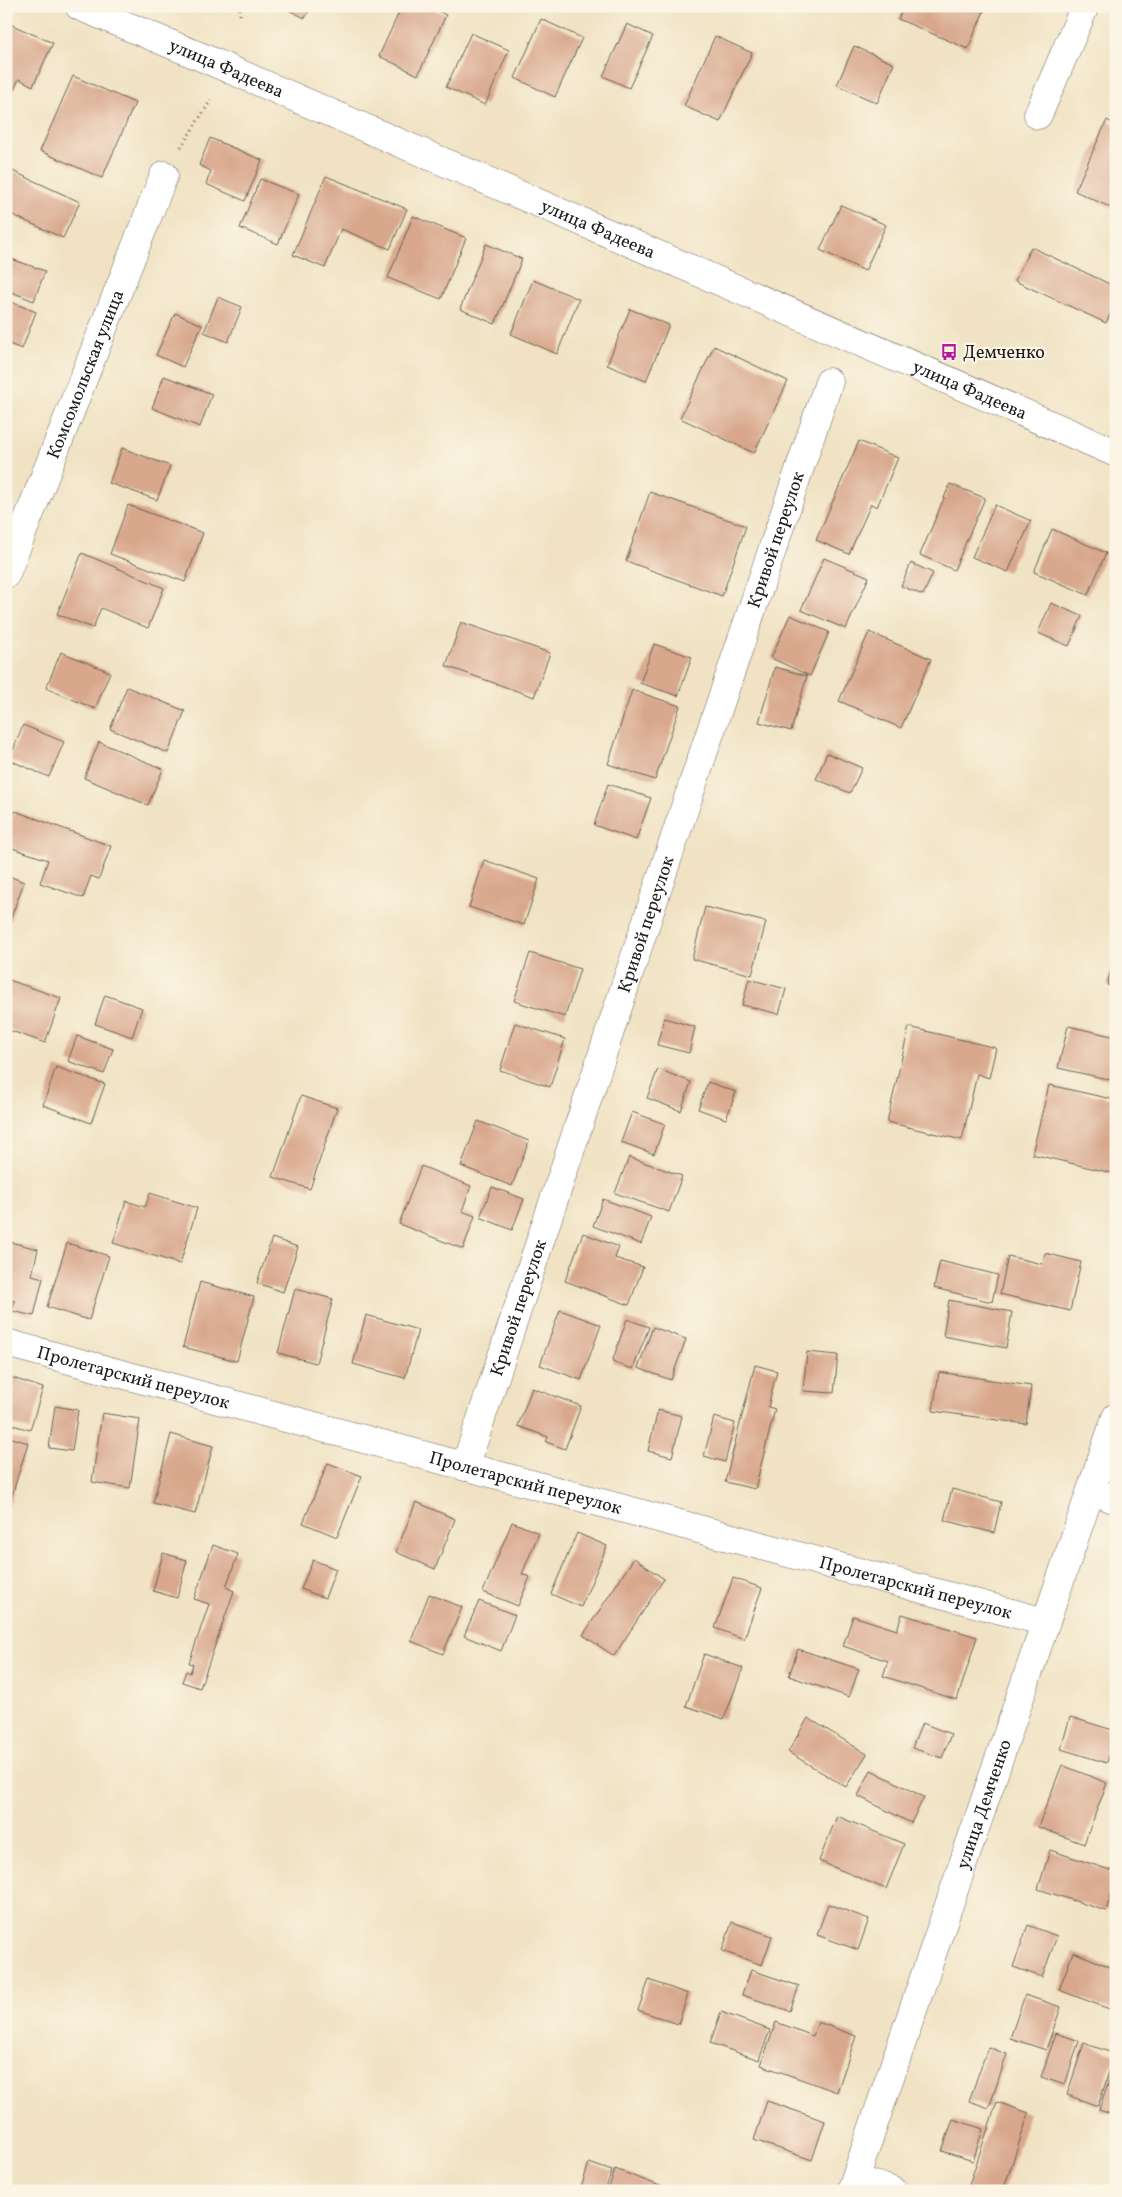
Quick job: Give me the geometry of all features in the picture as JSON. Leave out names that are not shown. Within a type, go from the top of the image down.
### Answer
[{"type":"street","name":"улица Фадеева","points":[[79,6],[199,56],[1116,453]]},
{"type":"street","points":[[1038,115],[1085,6]]},
{"type":"street","name":"Комсомольская улица","points":[[6,574],[164,175]]},
{"type":"street","name":"Кривой переулок","points":[[465,1467],[661,878],[830,382]]},
{"type":"street","name":"Пролетарский переулок","points":[[6,1343],[1045,1622]]},
{"type":"street","name":"улица Демченко","points":[[853,2185],[1045,1622],[1104,1495],[1116,1417]]},
{"type":"street","points":[[853,2185],[894,2191]]},
{"type":"path","points":[[240,6],[240,15]]},
{"type":"path","points":[[164,175],[211,100]]},
{"type":"building","points":[[280,6],[311,6],[305,18]]},
{"type":"building","points":[[402,6],[428,6],[446,15],[418,75],[379,56]]},
{"type":"building","points":[[904,6],[986,6],[968,49],[898,19]]},
{"type":"building","points":[[541,19],[582,38],[555,97],[515,78]]},
{"type":"building","points":[[627,24],[653,36],[629,88],[603,76]]},
{"type":"building","points":[[12,25],[53,43],[33,86],[19,79],[6,106],[6,38]]},
{"type":"building","points":[[471,33],[509,50],[485,105],[446,87]]},
{"type":"building","points":[[715,36],[752,53],[720,122],[684,106]]},
{"type":"building","points":[[854,46],[894,64],[877,103],[837,85]]},
{"type":"building","points":[[73,76],[135,103],[102,178],[40,151]]},
{"type":"building","points":[[1107,120],[1116,125],[1116,210],[1075,191]]},
{"type":"building","points":[[210,138],[262,160],[245,201],[206,184],[211,171],[199,165]]},
{"type":"building","points":[[6,168],[80,202],[63,238],[6,212]]},
{"type":"building","points":[[326,176],[407,209],[390,249],[341,229],[325,268],[293,255]]},
{"type":"building","points":[[260,179],[299,194],[278,244],[240,228]]},
{"type":"building","points":[[841,205],[886,225],[865,271],[820,250]]},
{"type":"building","points":[[413,216],[466,238],[441,299],[388,278]]},
{"type":"building","points":[[486,244],[522,259],[495,324],[460,309]]},
{"type":"building","points":[[1031,247],[1116,287],[1116,302],[1106,323],[1015,281]]},
{"type":"building","points":[[6,257],[45,271],[34,301],[6,290]]},
{"type":"building","points":[[533,280],[579,299],[557,354],[511,334]]},
{"type":"building","points":[[218,297],[242,307],[228,342],[204,332]]},
{"type":"building","points":[[6,300],[36,312],[22,349],[6,343]]},
{"type":"building","points":[[630,309],[669,325],[646,381],[607,365]]},
{"type":"building","points":[[175,313],[202,325],[183,367],[156,355]]},
{"type":"building","points":[[714,346],[788,381],[754,453],[680,418]]},
{"type":"building","points":[[164,376],[212,394],[200,427],[152,408]]},
{"type":"building","points":[[859,441],[898,458],[877,507],[871,504],[849,554],[816,540]]},
{"type":"building","points":[[122,448],[170,466],[157,500],[109,483]]},
{"type":"building","points":[[950,484],[985,498],[954,570],[920,555]]},
{"type":"building","points":[[650,492],[746,526],[722,596],[626,561]]},
{"type":"building","points":[[128,505],[203,533],[185,582],[110,554]]},
{"type":"building","points":[[995,505],[1031,521],[1008,572],[972,557]]},
{"type":"building","points":[[1052,529],[1106,553],[1088,595],[1034,572]]},
{"type":"building","points":[[82,553],[164,588],[148,628],[101,608],[93,628],[57,614]]},
{"type":"building","points":[[824,558],[869,577],[846,629],[801,610]]},
{"type":"building","points":[[911,563],[933,573],[923,595],[901,586]]},
{"type":"building","points":[[1051,603],[1082,616],[1069,646],[1038,633]]},
{"type":"building","points":[[790,615],[829,632],[810,676],[771,658]]},
{"type":"building","points":[[461,622],[550,653],[534,697],[446,666]]},
{"type":"building","points":[[869,632],[931,659],[901,728],[839,701]]},
{"type":"building","points":[[654,644],[692,657],[678,696],[640,683]]},
{"type":"building","points":[[61,652],[110,672],[95,709],[46,688]]},
{"type":"building","points":[[775,667],[807,676],[791,731],[759,722]]},
{"type":"building","points":[[127,687],[185,711],[168,753],[110,729]]},
{"type":"building","points":[[632,690],[680,706],[655,780],[608,764]]},
{"type":"building","points":[[23,725],[64,742],[49,777],[9,760]]},
{"type":"building","points":[[99,742],[163,769],[148,805],[84,778]]},
{"type":"building","points":[[827,753],[862,768],[850,793],[816,779]]},
{"type":"building","points":[[608,784],[651,798],[636,840],[594,825]]},
{"type":"building","points":[[15,811],[111,846],[99,879],[91,876],[83,898],[40,883],[48,860],[6,846],[6,836]]},
{"type":"building","points":[[484,860],[539,879],[524,925],[469,907]]},
{"type":"building","points":[[6,875],[24,882],[9,923],[6,922]]},
{"type":"building","points":[[705,907],[766,922],[752,975],[692,959]]},
{"type":"building","points":[[1116,950],[1116,987],[1107,985]]},
{"type":"building","points":[[530,953],[580,969],[565,1017],[514,1001]]},
{"type":"building","points":[[6,979],[61,998],[45,1043],[6,1029]]},
{"type":"building","points":[[749,979],[786,989],[779,1014],[742,1005]]},
{"type":"building","points":[[105,995],[142,1008],[132,1037],[95,1024]]},
{"type":"building","points":[[664,1018],[695,1027],[689,1053],[657,1045]]},
{"type":"building","points":[[515,1023],[565,1039],[550,1087],[500,1070]]},
{"type":"building","points":[[1068,1026],[1116,1037],[1116,1081],[1058,1068]]},
{"type":"building","points":[[909,1027],[996,1048],[989,1078],[977,1074],[962,1140],[887,1122]]},
{"type":"building","points":[[77,1036],[113,1049],[104,1074],[68,1061]]},
{"type":"building","points":[[56,1067],[105,1084],[91,1123],[43,1105]]},
{"type":"building","points":[[658,1069],[691,1082],[681,1111],[647,1098]]},
{"type":"building","points":[[708,1082],[736,1092],[726,1119],[698,1109]]},
{"type":"building","points":[[1049,1085],[1116,1100],[1116,1158],[1112,1173],[1032,1154]]},
{"type":"building","points":[[301,1096],[337,1108],[310,1189],[273,1177]]},
{"type":"building","points":[[632,1112],[665,1124],[654,1154],[621,1142]]},
{"type":"building","points":[[478,1121],[529,1141],[512,1186],[461,1166]]},
{"type":"building","points":[[629,1157],[682,1176],[669,1212],[615,1193]]},
{"type":"building","points":[[421,1166],[471,1186],[462,1211],[475,1216],[463,1249],[399,1224]]},
{"type":"building","points":[[492,1187],[524,1199],[512,1230],[480,1217]]},
{"type":"building","points":[[150,1193],[197,1208],[180,1264],[113,1243],[126,1201],[145,1207]]},
{"type":"building","points":[[603,1199],[651,1217],[641,1244],[593,1226]]},
{"type":"building","points":[[583,1233],[619,1247],[615,1258],[643,1267],[629,1305],[565,1281]]},
{"type":"building","points":[[272,1238],[298,1247],[283,1292],[257,1283]]},
{"type":"building","points":[[6,1241],[38,1249],[32,1275],[43,1278],[34,1316],[12,1311],[15,1301],[6,1299]]},
{"type":"building","points":[[67,1243],[109,1256],[89,1320],[47,1307]]},
{"type":"building","points":[[1045,1253],[1081,1262],[1070,1311],[1000,1294],[1008,1256],[1042,1264]]},
{"type":"building","points":[[940,1261],[998,1275],[992,1302],[934,1288]]},
{"type":"building","points":[[200,1282],[254,1297],[237,1361],[183,1347]]},
{"type":"building","points":[[295,1289],[333,1299],[316,1363],[278,1353]]},
{"type":"building","points":[[949,1300],[1012,1312],[1006,1348],[943,1336]]},
{"type":"building","points":[[560,1310],[601,1325],[581,1380],[540,1365]]},
{"type":"building","points":[[366,1315],[418,1330],[405,1378],[353,1364]]},
{"type":"building","points":[[627,1319],[649,1327],[633,1369],[612,1362]]},
{"type":"building","points":[[653,1327],[686,1339],[671,1380],[638,1368]]},
{"type":"building","points":[[807,1352],[838,1355],[834,1393],[803,1391]]},
{"type":"building","points":[[755,1365],[777,1371],[768,1407],[775,1409],[755,1489],[725,1482]]},
{"type":"building","points":[[939,1372],[1031,1386],[1026,1424],[933,1411]]},
{"type":"building","points":[[10,1377],[43,1388],[30,1430],[6,1423],[6,1389]]},
{"type":"building","points":[[532,1388],[581,1406],[565,1449],[546,1442],[548,1437],[518,1426]]},
{"type":"building","points":[[55,1406],[78,1410],[72,1451],[49,1448]]},
{"type":"building","points":[[658,1410],[682,1416],[672,1457],[648,1451]]},
{"type":"building","points":[[102,1413],[140,1419],[130,1488],[92,1482]]},
{"type":"building","points":[[714,1417],[735,1423],[725,1462],[704,1456]]},
{"type":"building","points":[[171,1434],[213,1446],[195,1514],[153,1503]]},
{"type":"building","points":[[6,1436],[28,1443],[7,1512],[6,1512]]},
{"type":"building","points":[[328,1463],[362,1476],[337,1537],[303,1523]]},
{"type":"building","points":[[952,1489],[1001,1502],[994,1533],[944,1520]]},
{"type":"building","points":[[416,1502],[455,1519],[435,1569],[396,1552]]},
{"type":"building","points":[[512,1522],[539,1533],[522,1574],[530,1577],[518,1606],[483,1592]]},
{"type":"building","points":[[577,1533],[607,1546],[581,1607],[551,1594]]},
{"type":"building","points":[[213,1545],[238,1554],[226,1587],[234,1591],[200,1688],[182,1682],[186,1671],[190,1673],[193,1664],[189,1663],[209,1604],[194,1599]]},
{"type":"building","points":[[163,1553],[187,1560],[177,1598],[153,1591]]},
{"type":"building","points":[[634,1558],[664,1579],[614,1656],[583,1635]]},
{"type":"building","points":[[313,1560],[336,1569],[325,1598],[301,1589]]},
{"type":"building","points":[[733,1578],[762,1588],[744,1639],[715,1628]]},
{"type":"building","points":[[429,1594],[462,1607],[443,1654],[411,1641]]},
{"type":"building","points":[[479,1601],[515,1615],[501,1651],[464,1636]]},
{"type":"building","points":[[902,1614],[977,1637],[957,1700],[883,1676],[888,1661],[843,1646],[853,1616],[897,1630]]},
{"type":"building","points":[[798,1649],[859,1669],[849,1697],[789,1676]]},
{"type":"building","points":[[704,1654],[743,1668],[724,1719],[686,1706]]},
{"type":"building","points":[[1070,1717],[1116,1731],[1107,1763],[1061,1749]]},
{"type":"building","points":[[808,1718],[867,1754],[846,1787],[788,1752]]},
{"type":"building","points":[[922,1723],[951,1734],[942,1758],[912,1748]]},
{"type":"building","points":[[1062,1765],[1107,1783],[1084,1844],[1038,1827]]},
{"type":"building","points":[[871,1770],[924,1797],[911,1823],[858,1796]]},
{"type":"building","points":[[837,1816],[904,1844],[886,1889],[819,1861]]},
{"type":"building","points":[[1050,1850],[1116,1872],[1116,1880],[1106,1911],[1038,1889]]},
{"type":"building","points":[[828,1904],[869,1919],[858,1950],[817,1935]]},
{"type":"building","points":[[732,1922],[772,1936],[762,1965],[722,1951]]},
{"type":"building","points":[[1028,1925],[1057,1936],[1042,1977],[1013,1967]]},
{"type":"building","points":[[1073,1952],[1116,1969],[1116,2000],[1112,2010],[1059,1990]]},
{"type":"building","points":[[751,1970],[799,1986],[790,2011],[742,1995]]},
{"type":"building","points":[[649,1980],[688,1994],[678,2024],[638,2010]]},
{"type":"building","points":[[1025,1995],[1061,2007],[1046,2050],[1010,2038]]},
{"type":"building","points":[[721,2012],[770,2030],[759,2060],[710,2043]]},
{"type":"building","points":[[776,2022],[813,2036],[818,2022],[856,2036],[837,2092],[761,2065]]},
{"type":"building","points":[[1056,2033],[1079,2041],[1065,2085],[1041,2077]]},
{"type":"building","points":[[1084,2043],[1115,2054],[1098,2106],[1067,2095]]},
{"type":"building","points":[[988,2047],[1007,2054],[989,2108],[969,2101]]},
{"type":"building","points":[[1116,2061],[1116,2116],[1099,2110]]},
{"type":"building","points":[[767,2101],[825,2121],[812,2160],[754,2140]]},
{"type":"building","points":[[997,2102],[1029,2113],[1003,2191],[967,2191]]},
{"type":"building","points":[[953,2119],[983,2129],[973,2161],[942,2151]]},
{"type":"building","points":[[589,2163],[612,2171],[605,2191],[580,2191]]},
{"type":"building","points":[[615,2169],[673,2191],[608,2191]]},
{"type":"place","name":"Демченко","points":[[949,352]]}]
